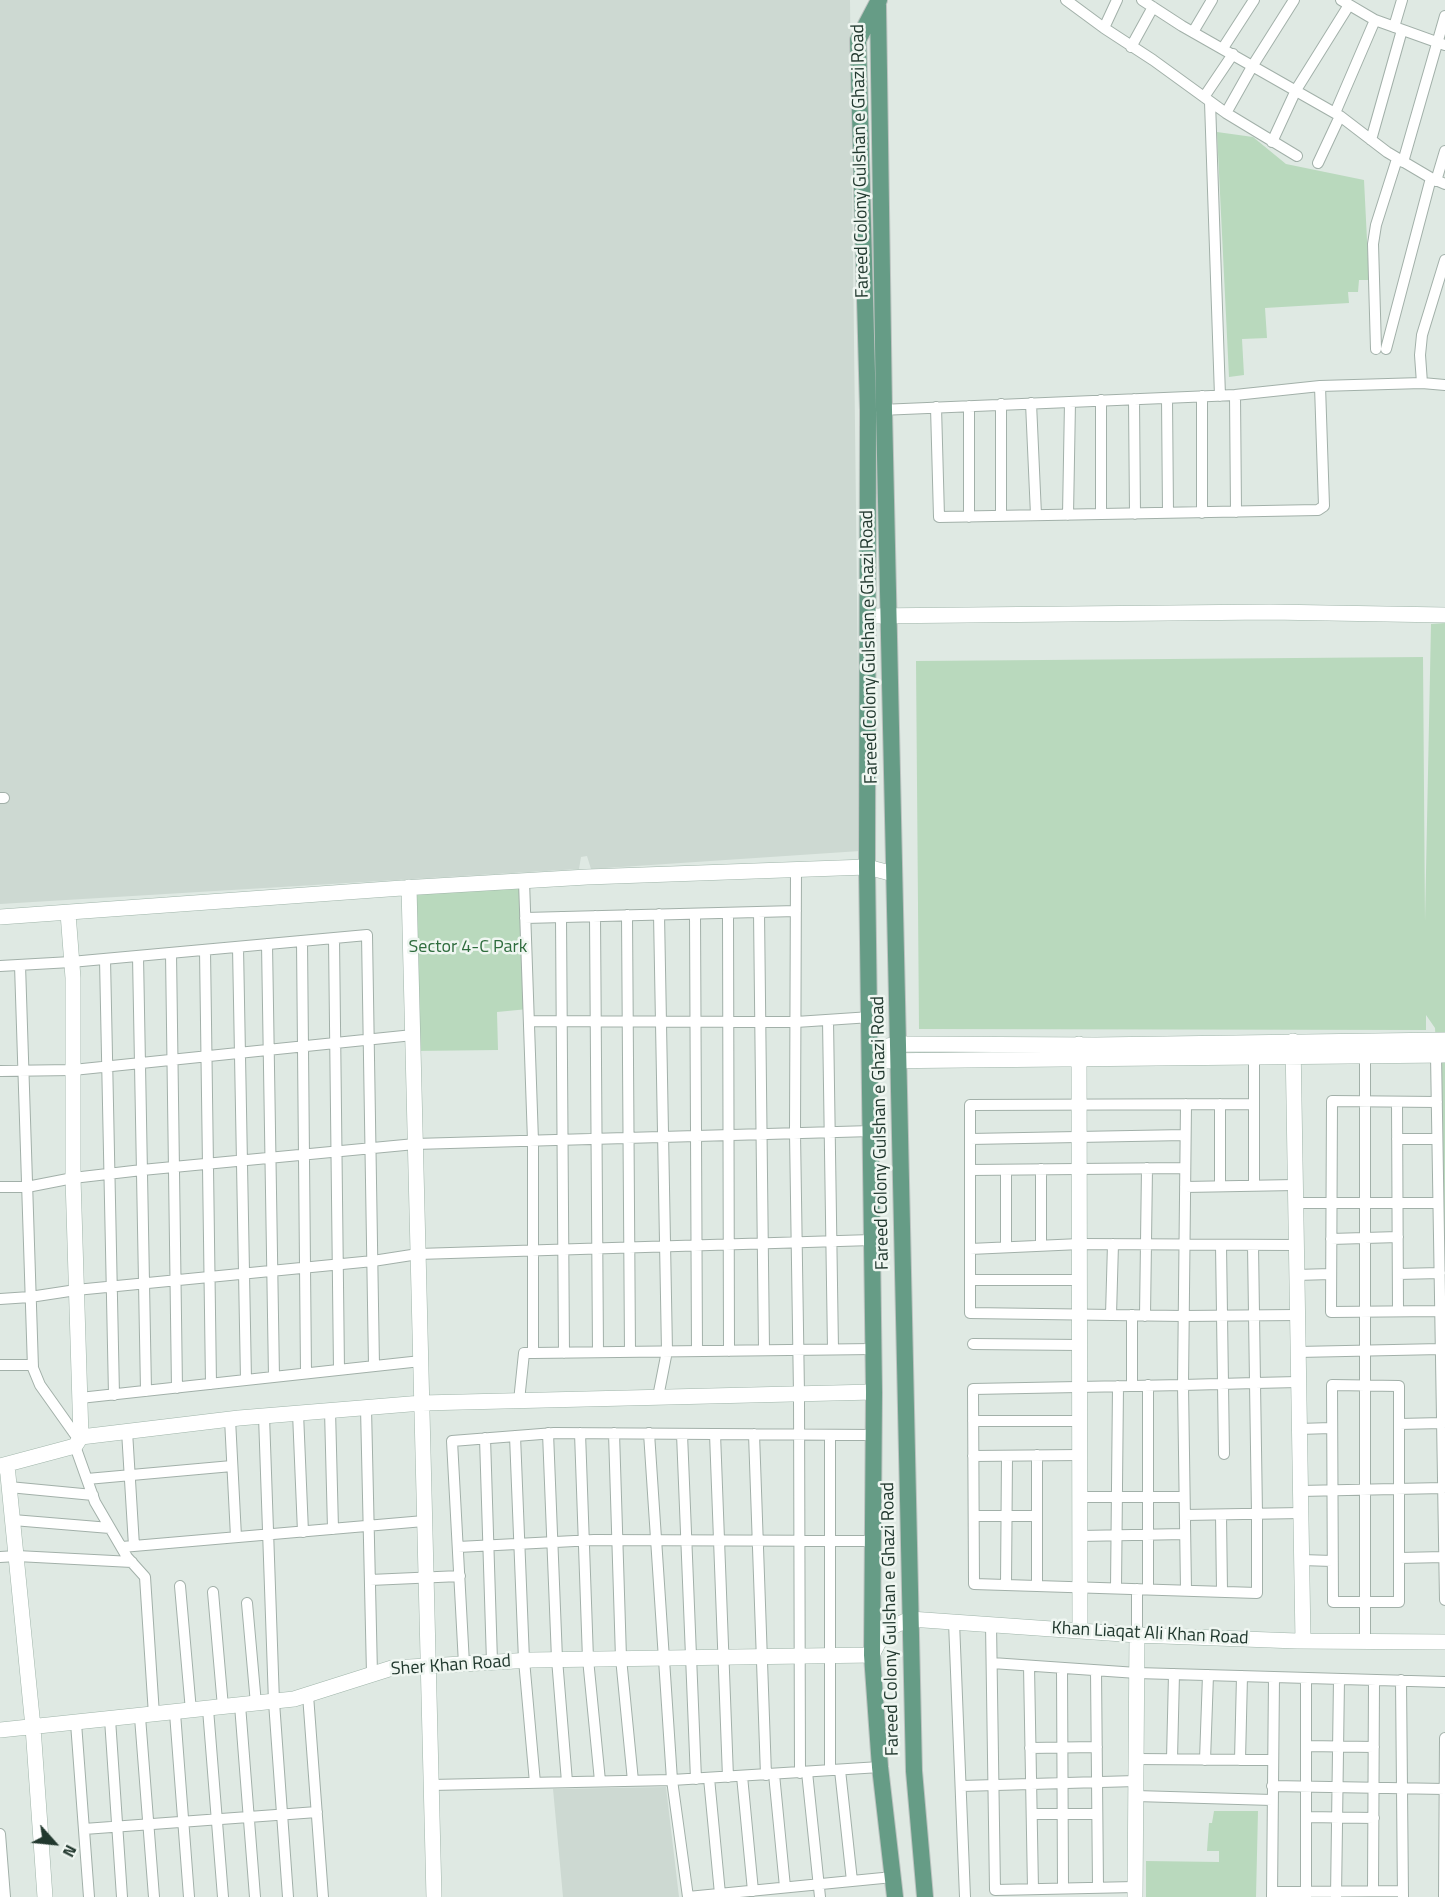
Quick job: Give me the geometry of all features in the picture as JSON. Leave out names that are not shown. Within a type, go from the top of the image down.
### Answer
[{"type":"main road","name":"Fareed Colony Gulshan e Ghazi Road","points":[[878,1],[876,410],[868,616],[867,867],[874,1349],[872,1655],[880,1767],[896,1897]]},
{"type":"main road","name":"Fareed Colony Gulshan e Ghazi Road","points":[[876,410],[889,617],[914,1771],[925,1897]]},
{"type":"street","points":[[1066,0],[1226,113],[1297,156]]},
{"type":"street","points":[[1104,28],[1117,0]]},
{"type":"street","points":[[1142,0],[1157,6],[1192,32],[1338,115],[1400,160],[1437,181]]},
{"type":"street","points":[[1192,32],[1212,0]]},
{"type":"street","points":[[1220,396],[1207,99],[1254,0]]},
{"type":"street","points":[[1226,113],[1294,0]]},
{"type":"street","points":[[1371,140],[1398,28],[1402,0]]},
{"type":"street","points":[[1272,142],[1296,90],[1351,3],[1375,20],[1442,44]]},
{"type":"street","points":[[1131,47],[1157,6]]},
{"type":"street","points":[[1445,16],[1442,44],[1376,225],[1373,244],[1381,349],[1445,151]]},
{"type":"street","points":[[1318,163],[1375,20]]},
{"type":"street","points":[[1422,382],[1420,355],[1422,334],[1445,260]]},
{"type":"street","points":[[876,410],[1220,396],[1320,386],[1422,382],[1445,385]]},
{"type":"street","points":[[936,407],[939,517],[1318,510],[1324,506],[1320,386]]},
{"type":"street","points":[[1235,395],[1236,512]]},
{"type":"street","points":[[1202,396],[1202,513]]},
{"type":"street","points":[[1167,398],[1168,513]]},
{"type":"street","points":[[1134,399],[1135,514]]},
{"type":"street","points":[[1101,400],[1101,514]]},
{"type":"street","points":[[1068,515],[1070,402]]},
{"type":"street","points":[[1031,403],[1036,515]]},
{"type":"street","points":[[1001,404],[1001,516]]},
{"type":"street","points":[[969,406],[969,517]]},
{"type":"street","points":[[868,616],[1259,612],[1445,615]]},
{"type":"street","points":[[0,917],[409,887],[524,881],[796,868],[867,867],[894,874]]},
{"type":"street","points":[[796,868],[795,1133],[799,1394],[799,1655],[804,1772],[820,1897]]},
{"type":"street","points":[[524,881],[533,1141],[533,1353]]},
{"type":"street","points":[[409,887],[434,1897]]},
{"type":"street","points":[[525,918],[796,911]]},
{"type":"street","points":[[759,912],[764,1350]]},
{"type":"street","points":[[68,913],[72,962],[73,1178],[80,1398],[78,1441],[93,1495],[122,1547],[145,1577],[148,1824],[154,1897]]},
{"type":"street","points":[[728,913],[729,1351]]},
{"type":"street","points":[[658,1397],[667,1351],[659,914]]},
{"type":"street","points":[[694,914],[697,1351]]},
{"type":"street","points":[[627,915],[630,1352]]},
{"type":"street","points":[[595,916],[598,1352]]},
{"type":"street","points":[[561,917],[564,1353]]},
{"type":"street","points":[[0,966],[72,962],[367,935],[374,1366]]},
{"type":"street","points":[[334,938],[339,1370]]},
{"type":"street","points":[[302,941],[306,1373]]},
{"type":"street","points":[[267,944],[274,1377]]},
{"type":"street","points":[[238,947],[246,1380]]},
{"type":"street","points":[[205,950],[211,1384]]},
{"type":"street","points":[[171,953],[177,1388]]},
{"type":"street","points":[[138,956],[146,1391]]},
{"type":"street","points":[[105,959],[114,1395]]},
{"type":"street","points":[[20,965],[33,1365],[35,1377],[78,1441]]},
{"type":"street","points":[[528,1021],[796,1022],[870,1017]]},
{"type":"street","points":[[828,1020],[833,1349]]},
{"type":"street","points":[[0,1071],[73,1070],[413,1035]]},
{"type":"street","points":[[1079,1052],[1293,1041],[1445,1040]]},
{"type":"street","points":[[1293,1041],[1303,1641]]},
{"type":"street","points":[[871,1055],[899,1052],[1079,1052],[1254,1057],[1440,1055],[1437,1139],[1445,1600]]},
{"type":"street","points":[[1079,1052],[1080,1630]]},
{"type":"street","points":[[1365,1056],[1365,1642]]},
{"type":"street","points":[[1254,1057],[1254,1185]]},
{"type":"street","points":[[1437,1102],[1332,1101],[1331,1312],[1440,1311]]},
{"type":"street","points":[[1397,1102],[1398,1311]]},
{"type":"street","points":[[1186,1104],[1183,1384],[1186,1590]]},
{"type":"street","points":[[1220,1104],[1220,1186]]},
{"type":"street","points":[[1254,1104],[970,1105],[970,1313],[1145,1316],[1297,1315]]},
{"type":"street","points":[[0,1187],[27,1187],[109,1173],[415,1144],[872,1131]]},
{"type":"street","points":[[970,1139],[1185,1135]]},
{"type":"street","points":[[1397,1139],[1437,1139]]},
{"type":"street","points":[[1145,1316],[1147,1168]]},
{"type":"street","points":[[970,1170],[1185,1168]]},
{"type":"street","points":[[1041,1169],[1041,1245]]},
{"type":"street","points":[[1006,1170],[1006,1247]]},
{"type":"street","points":[[1185,1187],[1295,1185]]},
{"type":"street","points":[[1295,1203],[1438,1203]]},
{"type":"street","points":[[1331,1239],[1398,1237]]},
{"type":"street","points":[[0,1299],[373,1261],[418,1254],[872,1240]]},
{"type":"street","points":[[970,1249],[1080,1244],[1296,1245]]},
{"type":"street","points":[[1111,1315],[1113,1244]]},
{"type":"street","points":[[1221,1245],[1224,1454]]},
{"type":"street","points":[[1253,1245],[1254,1316],[1255,1383],[1257,1514],[1257,1593],[974,1584],[972,1389],[1183,1384],[1223,1384],[1255,1383],[1298,1382]]},
{"type":"street","points":[[1398,1274],[1440,1273]]},
{"type":"street","points":[[1296,1275],[1331,1274]]},
{"type":"street","points":[[970,1280],[1080,1280]]},
{"type":"street","points":[[1131,1315],[1132,1386]]},
{"type":"street","points":[[973,1344],[1080,1345]]},
{"type":"street","points":[[519,1401],[524,1353],[874,1349]]},
{"type":"street","points":[[1298,1352],[1441,1349]]},
{"type":"street","points":[[80,1398],[421,1361]]},
{"type":"street","points":[[0,1365],[33,1365]]},
{"type":"street","points":[[991,1624],[995,1890],[1098,1887],[1135,1892],[1137,1635],[1148,1535],[1148,1385]]},
{"type":"street","points":[[1332,1385],[1365,1385],[1399,1386],[1399,1602],[1333,1602],[1332,1385]]},
{"type":"street","points":[[1116,1588],[1118,1386]]},
{"type":"street","points":[[45,1897],[33,1727],[17,1556],[9,1487],[3,1466],[78,1441],[127,1431],[330,1410],[422,1403],[874,1392]]},
{"type":"street","points":[[366,1408],[372,1674]]},
{"type":"street","points":[[330,1410],[333,1529]]},
{"type":"street","points":[[298,1413],[303,1532]]},
{"type":"street","points":[[264,1416],[274,1702],[288,1897]]},
{"type":"street","points":[[230,1419],[236,1537]]},
{"type":"street","points":[[973,1421],[1080,1421]]},
{"type":"street","points":[[1399,1424],[1442,1423]]},
{"type":"street","points":[[1299,1429],[1331,1428]]},
{"type":"street","points":[[127,1431],[134,1546]]},
{"type":"street","points":[[464,1664],[452,1441],[548,1433],[874,1435]]},
{"type":"street","points":[[548,1433],[557,1659],[567,1782]]},
{"type":"street","points":[[580,1433],[588,1659],[600,1781]]},
{"type":"street","points":[[614,1433],[621,1658],[633,1781]]},
{"type":"street","points":[[649,1433],[672,1780],[688,1897],[893,1877]]},
{"type":"street","points":[[682,1434],[696,1779]]},
{"type":"street","points":[[715,1434],[728,1777]]},
{"type":"street","points":[[754,1434],[762,1656],[770,1775],[785,1887]]},
{"type":"street","points":[[830,1435],[830,1655],[835,1770],[852,1881]]},
{"type":"street","points":[[515,1436],[525,1660],[535,1783]]},
{"type":"street","points":[[485,1438],[492,1662]]},
{"type":"street","points":[[1037,1455],[1037,1586]]},
{"type":"street","points":[[973,1456],[1080,1455]]},
{"type":"street","points":[[1006,1585],[1007,1456]]},
{"type":"street","points":[[87,1479],[232,1466]]},
{"type":"street","points":[[9,1487],[93,1495]]},
{"type":"street","points":[[1300,1491],[1443,1488]]},
{"type":"street","points":[[1080,1497],[1184,1497]]},
{"type":"street","points":[[1185,1515],[1301,1513]]},
{"type":"street","points":[[974,1516],[1037,1515]]},
{"type":"street","points":[[1221,1515],[1221,1592]]},
{"type":"street","points":[[13,1520],[110,1528]]},
{"type":"street","points":[[122,1547],[424,1521]]},
{"type":"street","points":[[1080,1536],[1185,1534]]},
{"type":"street","points":[[458,1547],[617,1540],[872,1541]]},
{"type":"street","points":[[0,1557],[132,1562]]},
{"type":"street","points":[[1399,1557],[1444,1557]]},
{"type":"street","points":[[1302,1560],[1332,1561]]},
{"type":"street","points":[[370,1580],[460,1576]]},
{"type":"street","points":[[180,1586],[191,1711]]},
{"type":"street","points":[[213,1592],[217,1819],[223,1897]]},
{"type":"street","points":[[247,1604],[249,1817],[255,1897]]},
{"type":"street","points":[[872,1655],[885,1630],[910,1619]]},
{"type":"street","name":"Khan Liaqat Ali Khan Road","points":[[910,1619],[1137,1635],[1303,1641],[1445,1642]]},
{"type":"street","points":[[954,1622],[965,1897]]},
{"type":"street","name":"Sher Khan Road","points":[[0,1730],[294,1699],[392,1668],[557,1659],[872,1655]]},
{"type":"street","points":[[992,1663],[1137,1674],[1445,1682]]},
{"type":"street","points":[[1029,1666],[1033,1889]]},
{"type":"street","points":[[1062,1668],[1064,1888]]},
{"type":"street","points":[[1096,1671],[1098,1887]]},
{"type":"street","points":[[1172,1759],[1173,1674]]},
{"type":"street","points":[[1206,1760],[1208,1675]]},
{"type":"street","points":[[1240,1760],[1242,1676]]},
{"type":"street","points":[[1274,1677],[1272,1895],[1373,1891],[1403,1894],[1401,1680]]},
{"type":"street","points":[[1306,1678],[1306,1894]]},
{"type":"street","points":[[1336,1894],[1339,1679]]},
{"type":"street","points":[[1373,1891],[1374,1680]]},
{"type":"street","points":[[308,1695],[323,1897]]},
{"type":"street","points":[[175,1713],[189,1897]]},
{"type":"street","points":[[110,1719],[122,1897]]},
{"type":"street","points":[[76,1723],[89,1897]]},
{"type":"street","points":[[1444,1897],[1445,1738]]},
{"type":"street","points":[[1306,1746],[1374,1748]]},
{"type":"street","points":[[1030,1748],[1097,1747]]},
{"type":"street","points":[[1136,1759],[1273,1760]]},
{"type":"street","points":[[431,1785],[672,1780],[880,1767]]},
{"type":"street","points":[[742,1776],[753,1891]]},
{"type":"street","points":[[709,1778],[720,1894]]},
{"type":"street","points":[[961,1786],[1097,1782],[1136,1789],[1272,1800]]},
{"type":"street","points":[[1272,1786],[1444,1790]]},
{"type":"street","points":[[84,1829],[317,1812]]},
{"type":"street","points":[[1032,1814],[1097,1814]]},
{"type":"street","points":[[1306,1817],[1374,1818]]},
{"type":"street","points":[[0,1834],[5,1897]]},
{"type":"shaded area","points":[[0,0],[850,0],[860,851],[591,869],[587,856],[581,857],[579,869],[0,904]]},
{"type":"shaded area","points":[[666,1787],[679,1897],[563,1897],[553,1789]]},
{"type":"green space","points":[[1217,132],[1253,137],[1286,164],[1364,180],[1369,280],[1359,280],[1358,292],[1348,292],[1349,303],[1265,308],[1267,338],[1242,339],[1244,375],[1229,377]]},
{"type":"green space","points":[[1445,623],[1445,1479],[1439,1101],[1435,1028],[1426,1015],[1426,1030],[919,1029],[916,661],[1423,657],[1425,921],[1431,624]]},
{"type":"green space","name":"Sector 4-C Park","points":[[524,881],[528,1009],[497,1012],[498,1050],[413,1051],[409,887]]},
{"type":"green space","points":[[1214,1811],[1258,1811],[1256,1897],[1146,1897],[1146,1861],[1219,1862],[1219,1851],[1207,1851],[1209,1823],[1212,1823]]}]
